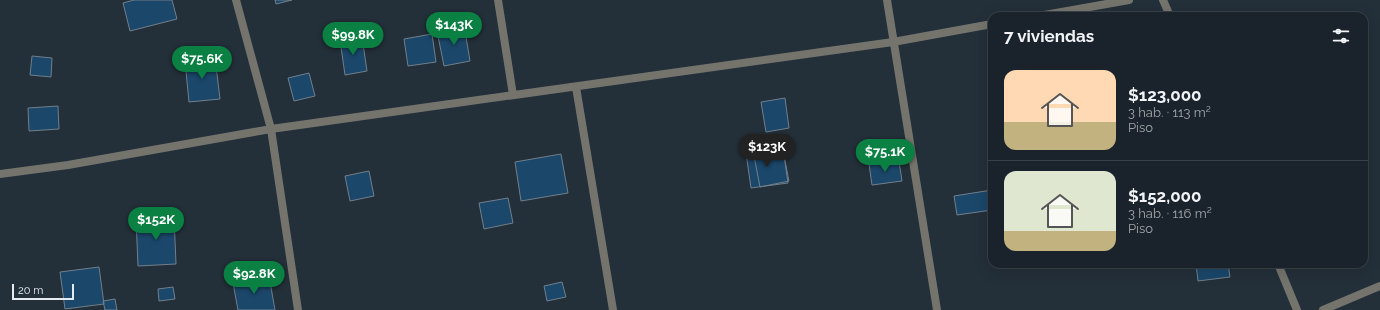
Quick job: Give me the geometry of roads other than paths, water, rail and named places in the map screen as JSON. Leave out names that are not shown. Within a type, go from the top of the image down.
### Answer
[{"type":"street","points":[[236,0],[271,129],[298,310]]},
{"type":"street","points":[[498,0],[513,95]]},
{"type":"street","points":[[887,0],[937,310]]},
{"type":"street","points":[[1060,12],[1125,0]]},
{"type":"street","points":[[1163,0],[1168,12]]},
{"type":"street","points":[[0,174],[68,165],[271,129],[893,42],[988,25]]},
{"type":"street","points":[[576,86],[613,310]]},
{"type":"street","points":[[1280,268],[1297,310]]},
{"type":"street","points":[[1323,310],[1380,286]]}]
